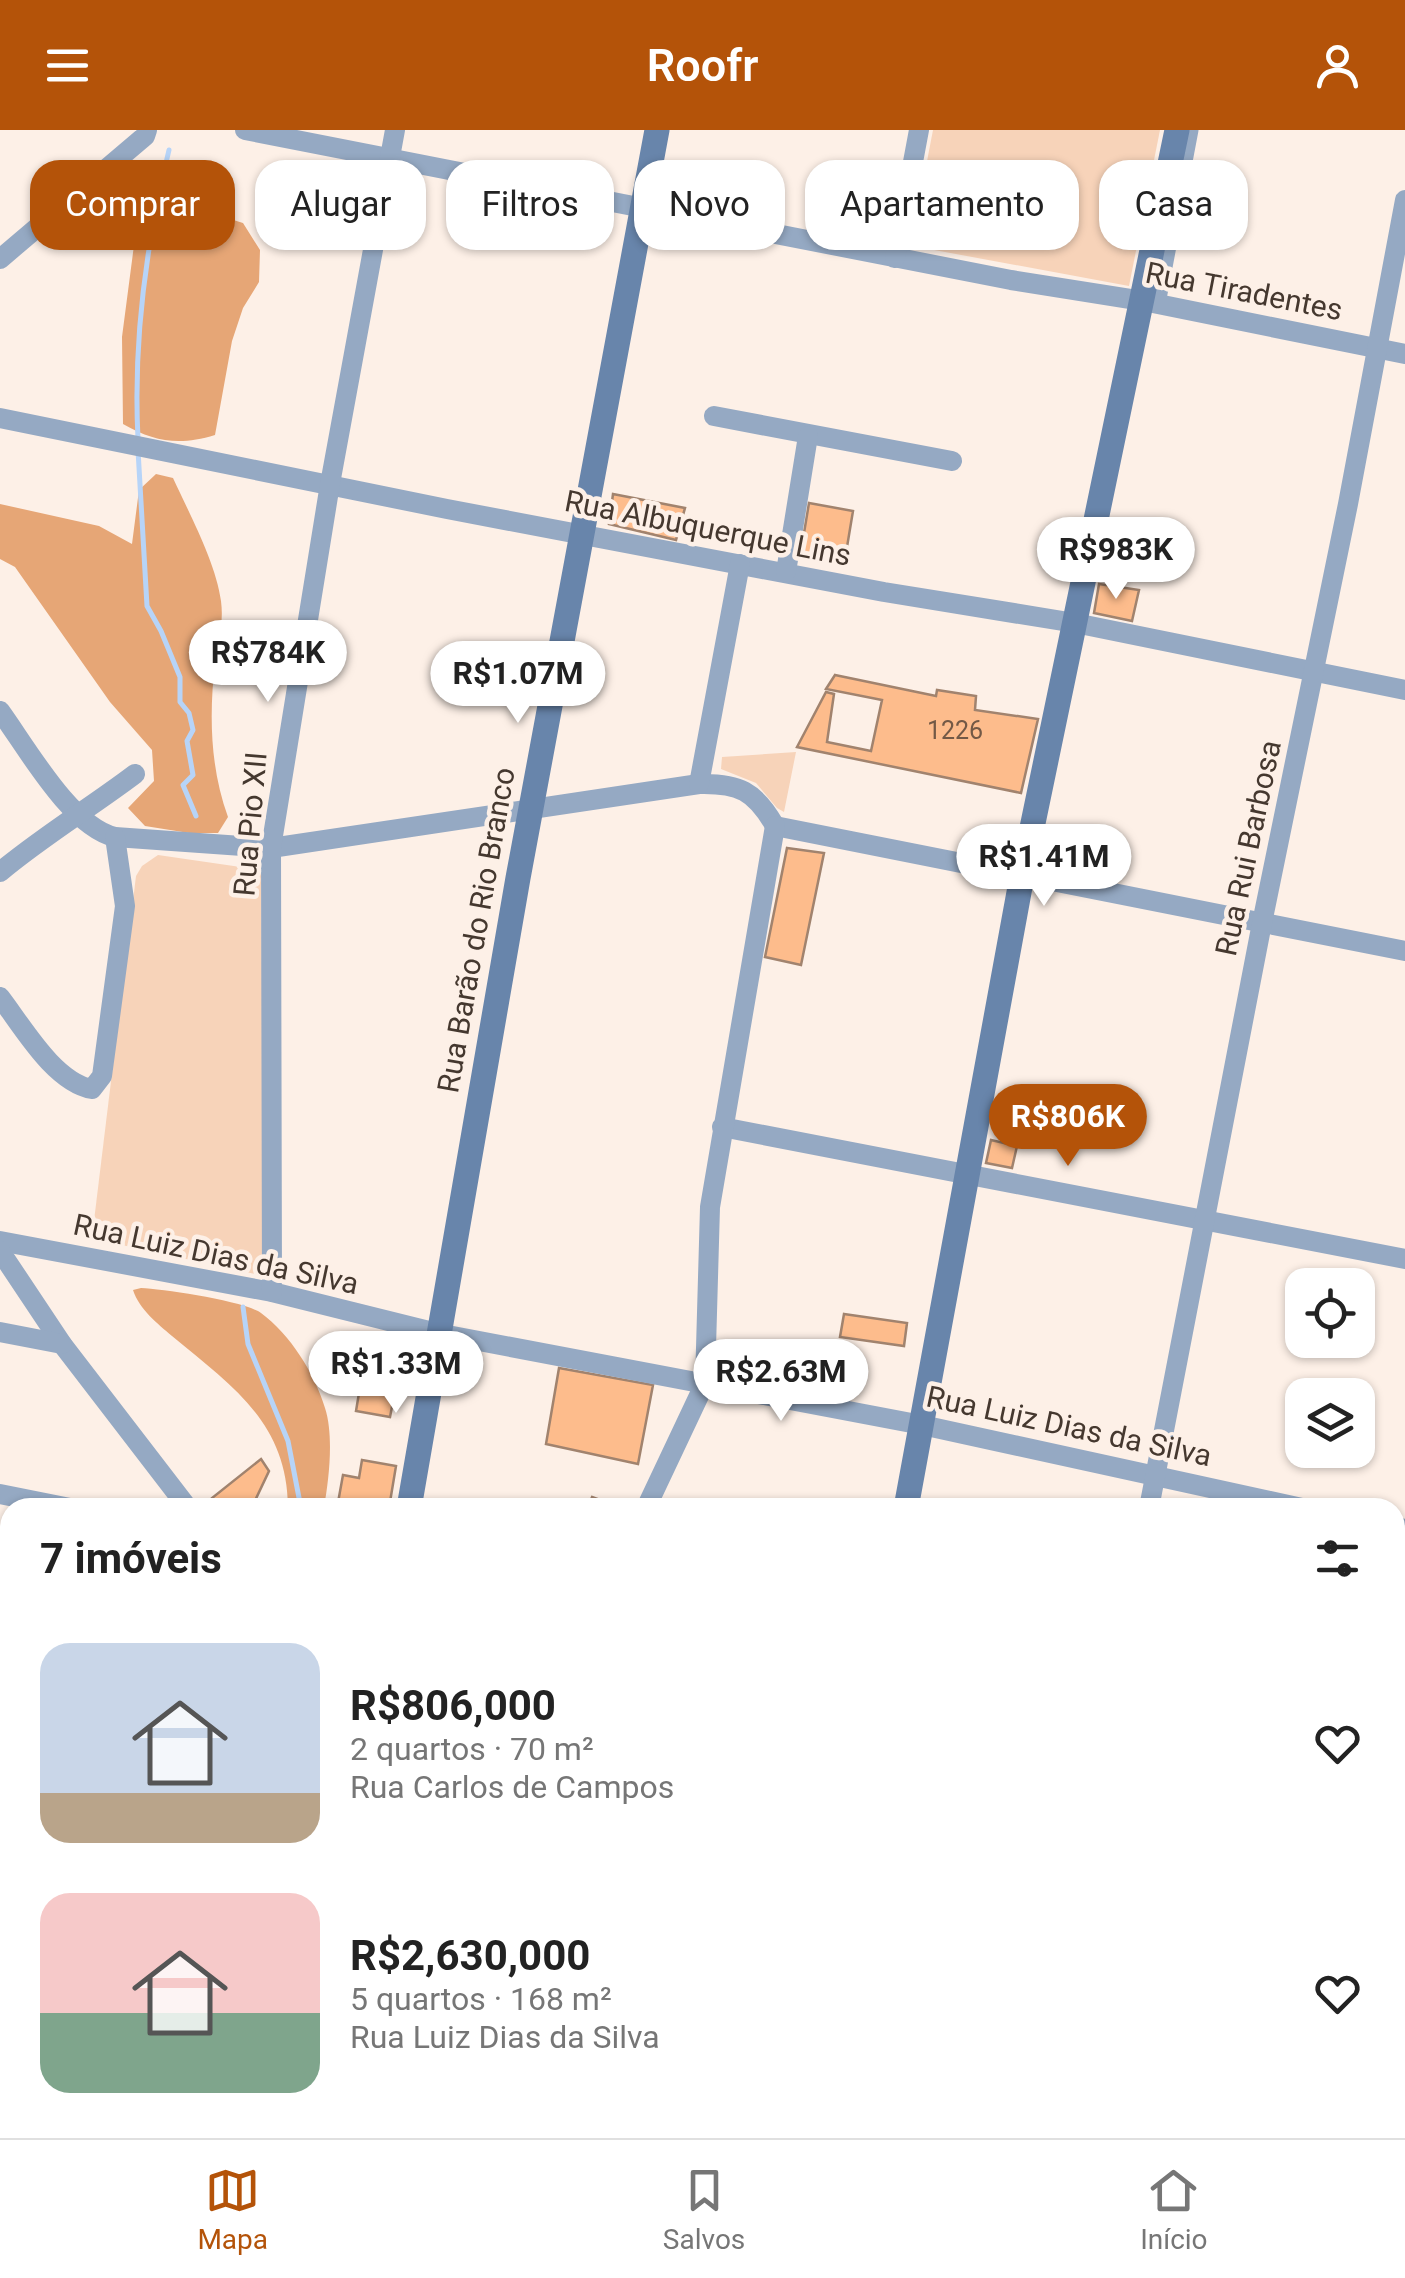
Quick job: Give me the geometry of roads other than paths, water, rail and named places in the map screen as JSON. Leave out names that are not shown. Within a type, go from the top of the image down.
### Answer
[{"type":"main road","name":"Rua Barão do Rio Branco","points":[[651,160],[657,130]]},
{"type":"main road","points":[[908,1498],[1022,876],[1075,623],[1151,302],[1176,130]]},
{"type":"main road","name":"Rua Barão do Rio Branco","points":[[411,1498],[530,810],[635,250]]},
{"type":"street","points":[[0,259],[145,136],[147,130]]},
{"type":"street","name":"Rua Tiradentes","points":[[245,130],[634,204]]},
{"type":"street","name":"Rua Pio XII","points":[[272,1292],[271,848],[330,484],[395,130]]},
{"type":"street","points":[[895,258],[919,130]]},
{"type":"street","points":[[1151,302],[1191,130]]},
{"type":"street","name":"Rua Rui Barbosa","points":[[1150,1498],[1405,200]]},
{"type":"street","name":"Rua Tiradentes","points":[[785,235],[1151,302],[1405,354]]},
{"type":"street","points":[[714,416],[952,461]]},
{"type":"street","name":"Rua Albuquerque Lins","points":[[0,418],[582,534],[1075,623],[1405,690]]},
{"type":"street","points":[[786,572],[808,436]]},
{"type":"street","points":[[699,784],[740,564]]},
{"type":"street","points":[[0,711],[78,817],[98,833],[116,837],[271,848],[699,784],[726,783],[764,806],[775,826],[710,1207],[705,1383],[651,1498]]},
{"type":"street","points":[[0,872],[40,839],[78,817],[135,774]]},
{"type":"street","points":[[775,826],[1405,952]]},
{"type":"street","points":[[0,997],[60,1074],[77,1086],[92,1089],[102,1076],[125,906],[116,837]]},
{"type":"street","points":[[722,1127],[1405,1259]]},
{"type":"street","name":"Rua Luiz Dias da Silva","points":[[0,1241],[272,1292],[438,1333],[922,1425],[1256,1498]]},
{"type":"street","points":[[0,1251],[62,1344],[180,1498]]},
{"type":"street","points":[[0,1332],[62,1344]]},
{"type":"waterway","points":[[138,439],[143,293],[169,150]]},
{"type":"waterway","points":[[138,450],[147,606],[180,677],[180,702],[189,713],[193,730],[187,741],[193,775],[183,785],[196,816]]},
{"type":"waterway","points":[[243,1307],[248,1344],[288,1441],[299,1498]]}]
